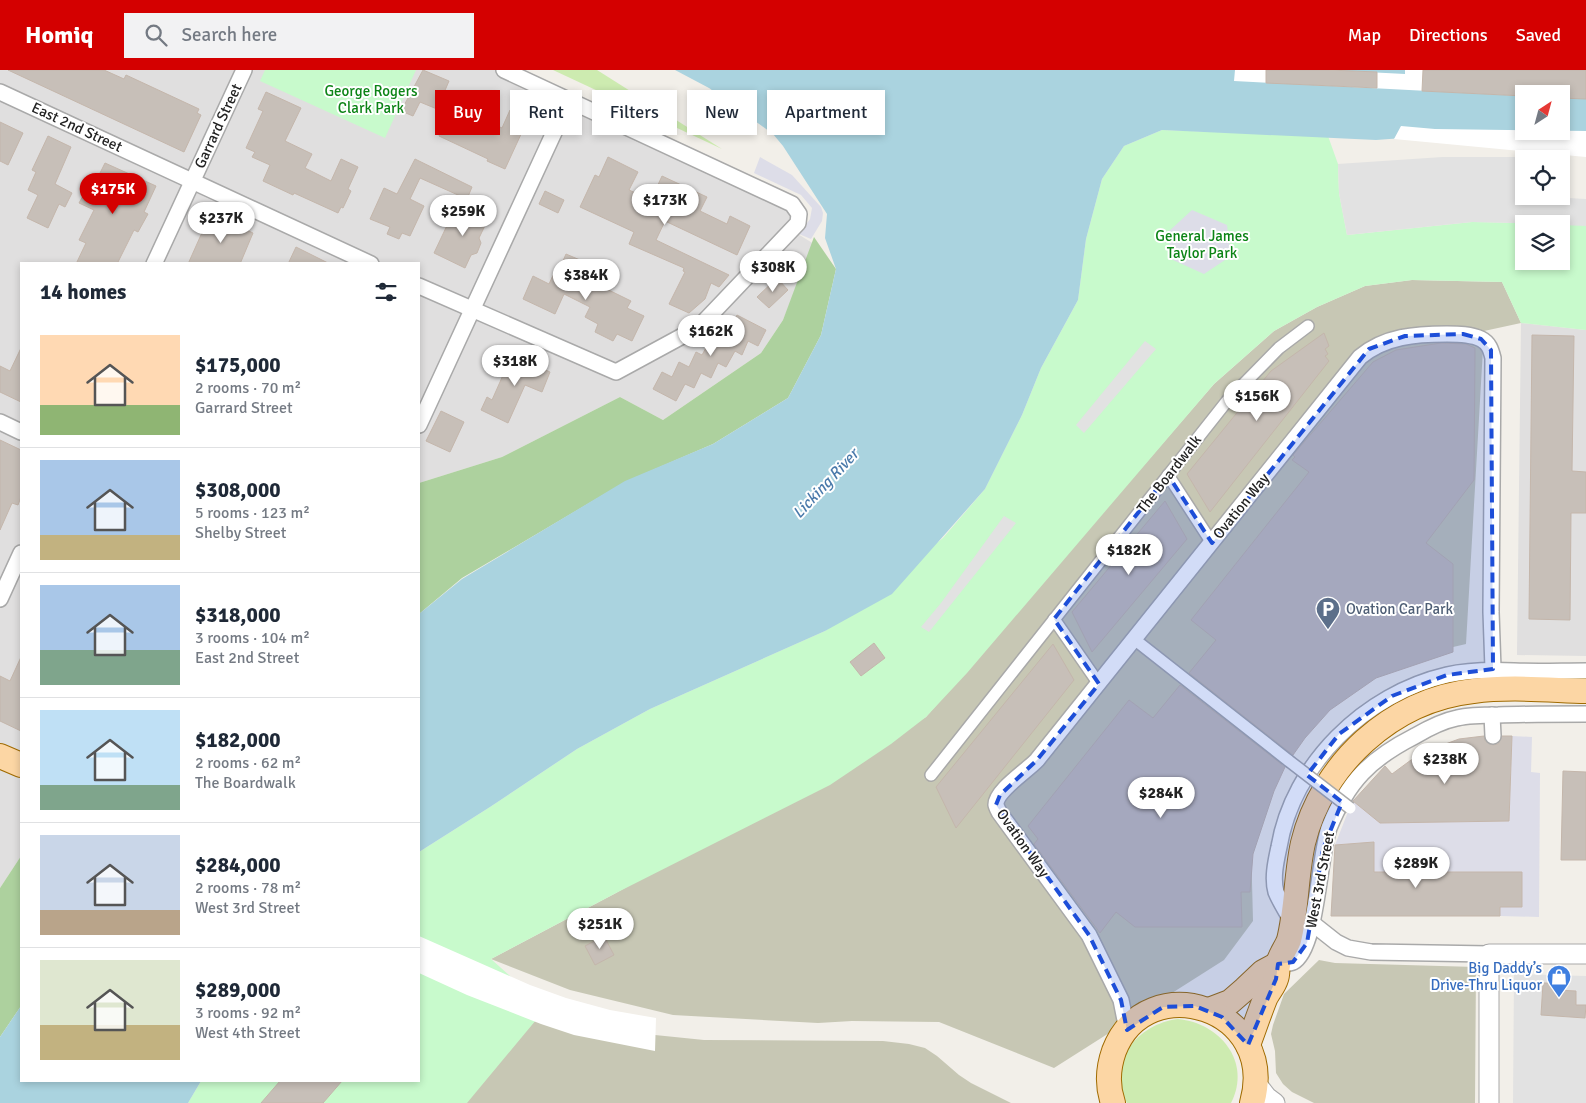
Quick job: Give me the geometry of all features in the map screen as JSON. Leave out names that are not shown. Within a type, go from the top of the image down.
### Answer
[{"type":"main road","name":"West 3rd Street","points":[[1248,1045],[1266,996],[1276,979],[1278,964],[1288,940],[1302,922],[1303,843],[1313,814],[1323,790],[1342,765],[1365,740],[1386,723],[1415,707],[1444,696],[1491,689],[1586,691]]},
{"type":"main road","points":[[0,756],[20,765]]},
{"type":"main road","points":[[1209,1010],[1230,1002],[1263,972],[1278,964]]},
{"type":"main road","points":[[1113,1103],[1109,1076],[1111,1059],[1117,1044],[1139,1018],[1163,1007],[1179,1005],[1195,1006],[1209,1010],[1232,1024],[1248,1045],[1256,1067],[1254,1093]]},
{"type":"street","name":"Garrard Street","points":[[155,262],[244,70]]},
{"type":"street","points":[[504,70],[547,90]]},
{"type":"street","name":"East 2nd Street","points":[[0,92],[367,262]]},
{"type":"street","points":[[420,286],[616,372],[699,327],[798,223],[799,214],[792,204],[582,106]]},
{"type":"street","points":[[420,423],[553,135]]},
{"type":"street","name":"The Boardwalk","points":[[931,775],[1227,401],[1279,348],[1308,326]]},
{"type":"street","name":"Ovation Way","points":[[1127,1030],[1121,1000],[1088,935],[996,805],[1000,795],[1034,764],[1099,684],[1360,357],[1369,349],[1387,341],[1405,336],[1424,334],[1463,334],[1475,337],[1487,344],[1491,350],[1493,358],[1491,612],[1493,669]]},
{"type":"street","points":[[0,422],[20,432]]},
{"type":"street","points":[[1168,475],[1212,543]]},
{"type":"street","points":[[0,599],[20,555]]},
{"type":"street","points":[[1054,620],[1099,684]]},
{"type":"street","points":[[1134,639],[1350,808]]},
{"type":"street","name":"West 3rd Street","points":[[1302,922],[1276,891],[1275,870],[1280,842],[1295,797],[1310,772],[1339,734],[1392,696],[1411,687],[1447,675],[1493,669],[1586,672]]},
{"type":"street","name":"West 3rd Street","points":[[1302,922],[1329,830],[1348,790],[1362,772],[1377,758],[1422,732],[1456,718],[1492,715],[1586,714]]},
{"type":"street","points":[[1492,715],[1493,736]]},
{"type":"street","points":[[1302,922],[1348,948],[1371,952],[1586,954]]},
{"type":"street","points":[[1489,954],[1489,1103]]},
{"type":"street","points":[[1254,1093],[1267,1097],[1275,1103]]},
{"type":"highlighted area","points":[[1463,334],[1481,339],[1491,350],[1493,669],[1447,675],[1392,696],[1339,734],[1307,775],[1342,802],[1323,849],[1307,943],[1293,962],[1278,964],[1276,979],[1248,1045],[1222,1017],[1195,1006],[1163,1007],[1127,1030],[1121,1000],[1089,935],[996,805],[1000,795],[1037,760],[1099,684],[1054,619],[1168,475],[1212,543],[1369,349],[1405,336]]},
{"type":"shaded area","points":[[0,70],[504,70],[547,90],[510,90],[510,135],[582,135],[582,106],[592,111],[592,135],[644,135],[792,204],[793,231],[814,244],[783,320],[761,353],[663,420],[620,397],[502,457],[420,483],[420,262],[20,262],[20,858],[0,888]]},
{"type":"shaded area","points":[[760,157],[792,175],[821,207],[823,213],[822,221],[811,239],[799,234],[810,219],[812,208],[801,195],[754,173]]},
{"type":"shaded area","points":[[1443,157],[1515,157],[1515,205],[1570,205],[1570,198],[1586,199],[1586,226],[1570,225],[1570,215],[1515,215],[1515,223],[1472,222],[1347,235],[1339,193],[1338,164]]},
{"type":"shaded area","points":[[1192,210],[1227,225],[1231,256],[1204,274],[1173,260],[1167,233]]},
{"type":"shaded area","points":[[1412,280],[1502,282],[1521,323],[1484,331],[1466,644],[1393,661],[1320,716],[1279,768],[1251,843],[1253,921],[1224,960],[1054,1068],[939,1022],[852,1021],[818,1023],[673,1015],[570,990],[491,959],[616,893],[926,717],[1214,384],[1274,331],[1317,307],[1365,286]]},
{"type":"shaded area","points":[[1521,323],[1586,330],[1586,656],[1517,655]]},
{"type":"shaded area","points":[[1145,341],[1156,349],[1084,433],[1076,425]]},
{"type":"shaded area","points":[[1004,516],[1016,523],[929,632],[921,627],[941,603]]},
{"type":"shaded area","points":[[1512,736],[1532,737],[1531,772],[1540,773],[1539,917],[1500,916],[1500,907],[1521,872],[1374,872],[1374,842],[1335,845],[1353,799],[1380,823],[1509,821]]},
{"type":"shaded area","points":[[1319,960],[1335,963],[1476,967],[1475,1103],[1314,1103],[1292,1092],[1283,1084],[1276,1073],[1275,1051],[1271,1034],[1273,1025],[1284,994]]},
{"type":"shaded area","points":[[1514,974],[1586,976],[1586,1005],[1576,1005],[1576,991],[1557,990],[1557,983],[1543,983],[1541,1015],[1585,1018],[1586,1006],[1586,1103],[1513,1103]]},
{"type":"shaded area","points":[[546,1008],[655,1035],[704,1040],[883,1041],[909,1044],[925,1048],[971,1083],[1011,1103],[463,1103]]},
{"type":"green space","name":"George Rogers Clark Park","points":[[265,70],[416,70],[385,138],[260,81]]},
{"type":"green space","points":[[553,70],[597,70],[629,90],[596,90]]},
{"type":"green space","points":[[677,121],[687,127],[687,133],[677,128]]},
{"type":"green space","name":"General James Taylor Park","points":[[1162,130],[1328,136],[1338,164],[1339,193],[1347,235],[1472,222],[1515,223],[1515,270],[1570,270],[1570,224],[1586,224],[1586,330],[1521,323],[1502,282],[1412,280],[1365,286],[1317,307],[1274,331],[1214,384],[967,673],[926,717],[891,744],[830,785],[616,893],[491,959],[546,1008],[467,1103],[188,1103],[200,1082],[420,1082],[420,851],[577,749],[650,709],[825,631],[943,538],[985,489],[1022,415],[1041,368],[1078,300],[1086,239],[1102,179],[1124,146]]},
{"type":"green space","points":[[692,135],[700,135],[722,149]]},
{"type":"green space","points":[[814,237],[836,269],[821,335],[788,398],[713,444],[625,482],[462,578],[420,613],[420,483],[502,457],[620,397],[663,420],[761,353],[783,320]]},
{"type":"green space","points":[[20,858],[20,1007],[0,1037],[0,888]]},
{"type":"green space","points":[[1178,1019],[1193,1022],[1207,1028],[1228,1047],[1235,1059],[1237,1073],[1236,1088],[1231,1103],[1127,1103],[1121,1088],[1120,1073],[1123,1060],[1129,1048],[1138,1037],[1150,1028],[1163,1022]]},
{"type":"water","name":"Licking River","points":[[675,70],[1586,70],[1586,143],[1519,140],[1570,140],[1570,85],[1515,85],[1515,140],[1430,136],[1376,140],[1162,130],[1124,146],[1102,179],[1086,239],[1078,300],[1041,368],[1022,415],[985,489],[892,594],[825,631],[650,709],[577,749],[420,851],[420,613],[462,579],[625,481],[713,444],[788,398],[821,335],[836,269],[825,238],[827,214],[774,135],[885,135],[885,90],[767,90],[767,130],[757,122],[757,90],[712,90]]},
{"type":"water","points":[[20,1007],[20,1082],[200,1082],[188,1103],[0,1103],[0,1037]]},
{"type":"pier","points":[[1235,70],[1328,70],[1405,74],[1405,70],[1586,70],[1570,85],[1515,85],[1515,96],[1234,81]]},
{"type":"pier","points":[[1401,126],[1435,129],[1515,130],[1515,140],[1570,140],[1570,131],[1586,131],[1586,157],[1570,156],[1570,150],[1515,150],[1394,139]]},
{"type":"pier","points":[[420,936],[530,985],[566,998],[610,1010],[656,1018],[655,1051],[574,1035],[467,995],[420,973]]},
{"type":"building","points":[[8,70],[104,70],[124,79],[126,75],[199,109],[197,113],[201,115],[184,152]]},
{"type":"building","points":[[423,70],[449,81],[445,90],[435,90],[435,108],[420,102],[413,116],[401,111]]},
{"type":"building","points":[[1266,70],[1377,72],[1377,88],[1266,83]]},
{"type":"building","points":[[1423,70],[1586,70],[1586,99],[1570,98],[1570,85],[1515,85],[1515,96],[1422,91]]},
{"type":"building","points":[[266,92],[301,108],[285,141],[312,154],[305,168],[331,181],[341,159],[358,167],[348,189],[351,191],[343,208],[341,207],[338,213],[263,181],[270,165],[252,157],[255,152],[246,148],[263,111],[258,109]]},
{"type":"building","points":[[510,110],[510,135],[521,135],[505,169],[439,136],[500,135],[500,127],[502,128]]},
{"type":"building","points":[[0,122],[23,133],[8,165],[0,161]]},
{"type":"building","points":[[48,136],[71,147],[55,184],[72,193],[65,207],[59,204],[48,228],[27,218],[38,195],[28,190],[36,172],[32,170]]},
{"type":"building","points":[[608,157],[638,172],[629,190],[651,200],[662,176],[707,197],[700,211],[727,224],[730,216],[750,226],[737,255],[665,221],[656,240],[729,275],[719,287],[711,283],[705,299],[689,313],[669,304],[685,272],[683,271],[684,268],[629,244],[634,232],[580,207],[595,175],[599,177]]},
{"type":"building","points":[[415,159],[472,187],[467,199],[420,178],[410,199],[424,206],[410,236],[402,233],[399,239],[387,234],[390,227],[370,219],[384,188],[397,194]]},
{"type":"building","points":[[105,163],[156,186],[144,212],[148,214],[138,232],[134,230],[118,262],[77,262],[86,243],[79,240],[94,210],[79,203],[89,185],[93,187]]},
{"type":"building","points":[[545,191],[564,200],[558,213],[539,204]]},
{"type":"building","points":[[476,203],[492,211],[479,238],[481,243],[477,253],[471,255],[465,268],[434,253],[451,217],[466,224]]},
{"type":"building","points":[[209,217],[221,223],[227,221],[253,233],[241,262],[189,262]]},
{"type":"building","points":[[296,247],[326,262],[289,262]]},
{"type":"building","points":[[566,254],[580,260],[574,273],[631,301],[627,308],[644,316],[632,341],[617,334],[613,341],[595,332],[598,324],[585,317],[590,307],[564,294],[555,314],[523,299],[533,276],[549,284],[556,269],[559,270]]},
{"type":"building","points":[[777,278],[788,290],[769,308],[757,297]]},
{"type":"building","points":[[737,315],[766,330],[758,346],[748,341],[742,355],[735,351],[726,367],[718,363],[711,378],[701,373],[694,388],[685,384],[676,401],[653,389],[662,372],[672,377],[679,362],[689,367],[696,352],[702,355],[711,339],[716,342],[723,328],[729,331]]},
{"type":"building","points":[[1324,333],[1329,346],[1325,349],[1328,354],[1325,356],[1329,361],[1210,512],[1187,474],[1271,371]]},
{"type":"building","points":[[1532,335],[1574,336],[1572,471],[1586,472],[1586,513],[1571,513],[1570,620],[1529,619]]},
{"type":"building","name":"Ovation Car Park","points":[[1441,343],[1466,344],[1475,348],[1474,480],[1426,543],[1453,564],[1453,652],[1376,678],[1330,710],[1305,738],[1293,755],[1189,673],[1216,640],[1191,620],[1309,472],[1292,460],[1295,457],[1293,455],[1373,362],[1396,350]]},
{"type":"building","points":[[20,350],[20,402],[0,392],[0,366],[10,371]]},
{"type":"building","points":[[512,355],[550,372],[542,392],[525,385],[508,423],[481,410],[487,397],[492,400]]},
{"type":"building","points":[[441,411],[464,422],[450,452],[426,441]]},
{"type":"building","points":[[0,440],[20,450],[20,500],[18,505],[12,503],[0,530]]},
{"type":"building","points":[[1165,501],[1187,539],[1092,652],[1072,612]]},
{"type":"building","points":[[874,643],[885,658],[861,676],[850,662]]},
{"type":"building","points":[[1053,644],[1074,680],[956,828],[936,787]]},
{"type":"building","points":[[20,659],[20,731],[0,721],[0,676],[10,681]]},
{"type":"building","points":[[1180,685],[1285,767],[1274,791],[1253,854],[1250,892],[1241,892],[1242,927],[1135,927],[1116,912],[1100,933],[1034,844],[1038,839],[1028,826],[1129,700],[1153,718]]},
{"type":"building","points":[[1484,736],[1485,741],[1493,745],[1498,744],[1502,736],[1512,736],[1509,821],[1380,823],[1353,801],[1385,766],[1392,774],[1411,760],[1432,749],[1459,739]]},
{"type":"building","points":[[1563,771],[1586,772],[1586,860],[1561,860]]},
{"type":"building","points":[[1374,842],[1374,872],[1522,872],[1522,907],[1500,907],[1500,916],[1331,916],[1335,845]]},
{"type":"building","points":[[604,936],[614,955],[595,965],[585,946]]},
{"type":"building","name":"Big Daddy’s Drive-Thru Liquor","points":[[1543,983],[1557,983],[1557,990],[1576,991],[1576,1005],[1586,1005],[1585,1018],[1541,1015]]},
{"type":"building","points":[[279,1082],[341,1082],[323,1103],[261,1103]]},
{"type":"place","name":"Ovation Car Park","points":[[1328,630]]},
{"type":"place","name":"Big Daddy’s Drive-Thru Liquor","points":[[1559,998]]}]
